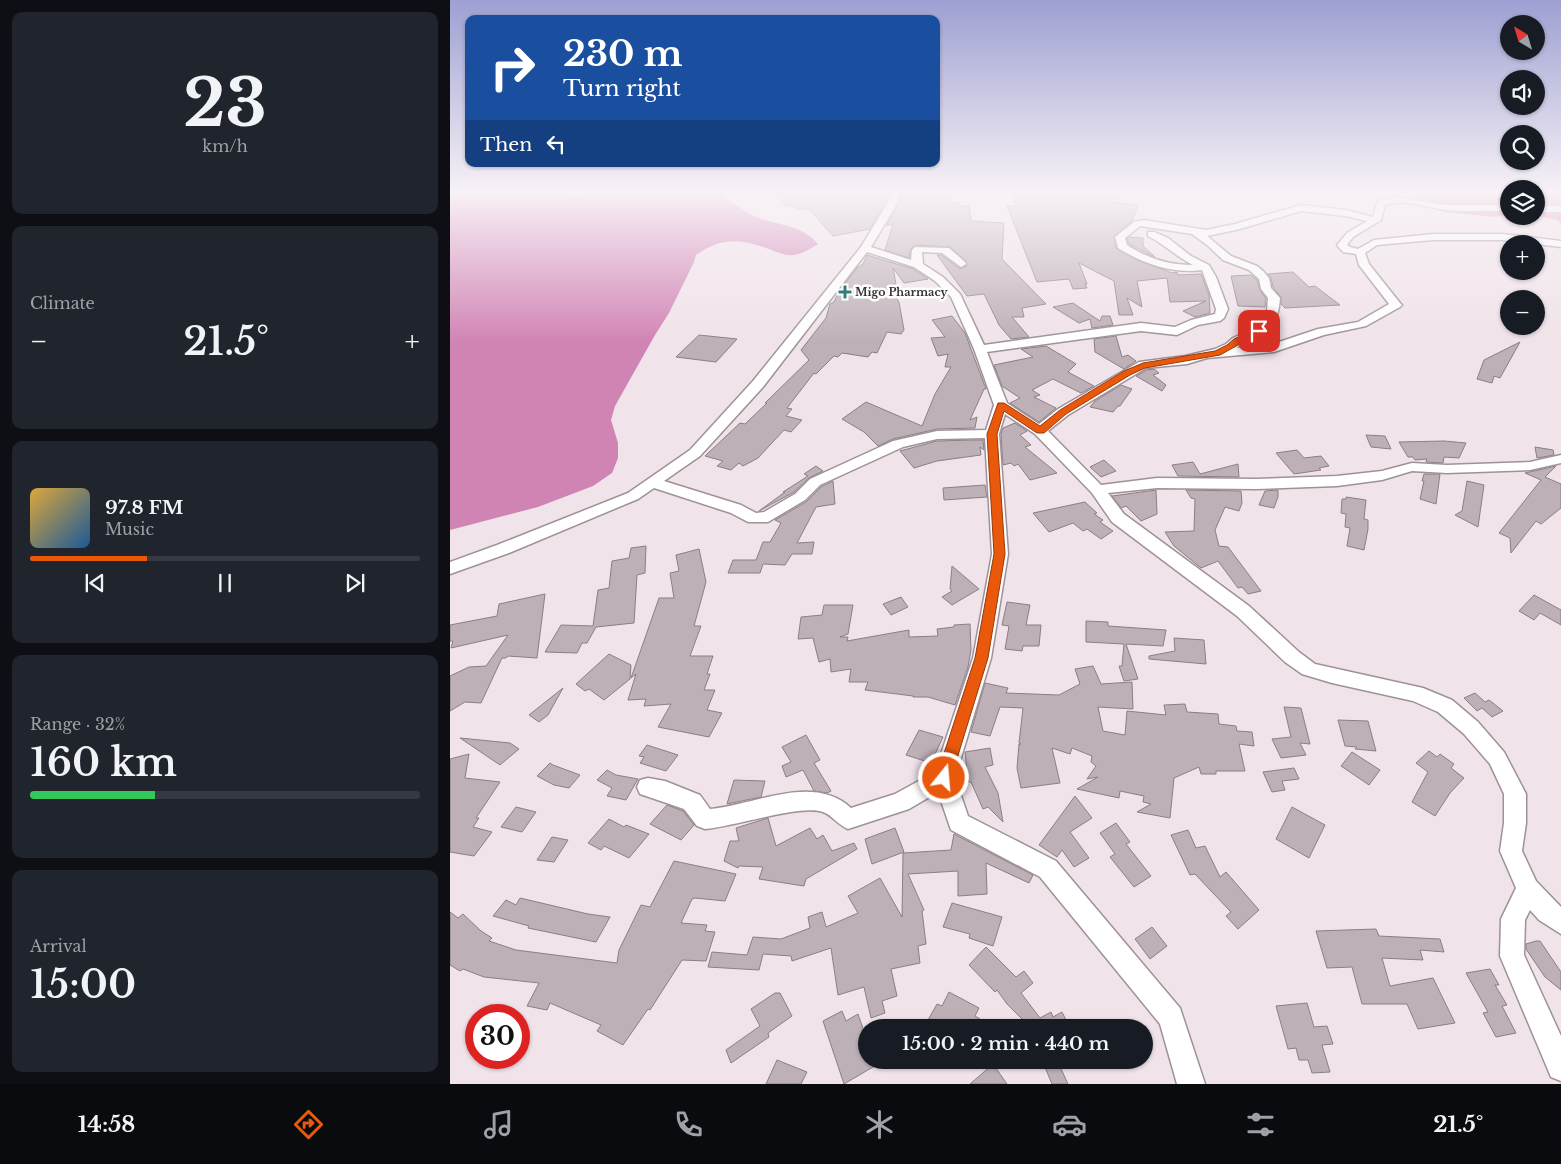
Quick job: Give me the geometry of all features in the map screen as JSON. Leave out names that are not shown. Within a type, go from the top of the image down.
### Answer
[{"type":"street","points":[[450,568],[503,549],[632,496],[654,483],[695,453],[758,384],[869,242]]},
{"type":"street","points":[[1120,242],[1137,257],[1152,262],[1182,269],[1205,267]]},
{"type":"street","points":[[980,349],[1042,339],[1141,327],[1177,330],[1194,322],[1216,319],[1220,316],[1222,309],[1211,277],[1205,267],[1187,258],[1166,242]]},
{"type":"street","points":[[1208,242],[1222,255],[1253,268],[1260,273],[1264,278],[1266,289],[1274,298],[1273,311],[1264,328],[1237,340],[1230,347],[1217,353]]},
{"type":"street","points":[[1345,242],[1342,245],[1347,250],[1360,252],[1383,242]]},
{"type":"street","points":[[1537,242],[1561,244]]},
{"type":"street","points":[[865,248],[918,265],[934,274],[956,296],[980,349],[1001,405],[1040,431],[1097,490],[1118,518],[1243,611],[1292,658],[1309,669],[1332,676],[1416,694],[1445,706],[1471,728],[1497,758],[1516,794],[1515,823],[1511,851],[1528,889],[1547,912],[1561,922]]},
{"type":"street","points":[[918,265],[916,257],[917,250],[919,249],[945,250],[961,264]]},
{"type":"street","points":[[1040,431],[1063,412],[1127,373],[1143,366],[1217,353],[1274,348],[1316,334],[1362,324],[1396,305],[1364,265],[1360,252]]},
{"type":"street","points":[[1001,405],[992,434],[1000,554],[982,658],[944,778],[958,822],[1048,869],[1171,1017],[1191,1084]]},
{"type":"street","points":[[654,483],[736,509],[754,518],[768,518],[800,497],[815,482],[898,444],[937,435],[992,434]]},
{"type":"street","points":[[1097,490],[1150,484],[1256,484],[1337,481],[1412,467],[1447,469],[1530,466],[1561,459]]},
{"type":"street","points":[[648,788],[692,802],[705,819],[722,819],[800,801],[830,804],[848,819],[901,802],[944,778]]},
{"type":"street","points":[[1528,889],[1513,920],[1512,956],[1561,1067]]},
{"type":"shaded area","points":[[450,242],[728,242],[713,245],[696,255],[669,313],[615,406],[611,420],[618,443],[618,458],[612,473],[593,486],[538,507],[450,530]]},
{"type":"shaded area","points":[[743,242],[816,242],[818,244],[803,252],[790,255]]},
{"type":"building","points":[[888,242],[1003,242],[1002,259],[1046,304],[1022,308],[1024,317],[1012,317],[1029,337],[1011,339],[999,325],[984,294],[967,296],[937,255],[941,255],[960,269],[967,266],[966,261],[950,247],[915,245],[910,250],[909,258],[885,250]]},
{"type":"building","points":[[1021,242],[1115,242],[1116,248],[1137,260],[1172,273],[1177,272],[1178,275],[1201,274],[1209,295],[1210,313],[1195,317],[1183,311],[1206,301],[1170,302],[1167,278],[1137,281],[1142,307],[1127,298],[1133,315],[1119,315],[1114,281],[1079,263],[1087,288],[1073,289],[1069,279],[1037,282]]},
{"type":"building","points":[[1128,242],[1143,242],[1143,246],[1155,257],[1129,244]]},
{"type":"building","points":[[867,255],[913,269],[928,279],[904,283],[893,268],[896,284],[887,285],[899,302],[904,330],[901,334],[887,332],[877,353],[872,352],[868,357],[842,353],[838,357],[834,356],[816,374],[814,373],[787,408],[792,409],[786,416],[802,420],[791,432],[784,430],[758,458],[743,466],[739,463],[731,470],[717,466],[723,461],[705,456],[740,423],[745,424],[809,360],[801,350],[826,318],[830,304],[834,302],[839,291],[857,268],[863,264]]},
{"type":"building","points":[[1293,272],[1309,287],[1315,286],[1340,305],[1285,308],[1281,304],[1281,297],[1273,287],[1268,274]]},
{"type":"building","points":[[1251,275],[1257,280],[1260,290],[1266,299],[1265,307],[1238,306],[1231,276]]},
{"type":"building","points":[[1073,303],[1100,321],[1102,316],[1110,316],[1113,325],[1092,328],[1090,319],[1079,323],[1053,307]]},
{"type":"building","points":[[952,316],[965,333],[986,389],[984,389],[970,420],[977,417],[975,428],[937,429],[893,439],[878,446],[864,432],[842,419],[866,402],[922,426],[935,394],[951,367],[945,367],[948,354],[938,356],[931,338],[945,337],[932,320]]},
{"type":"building","points":[[699,335],[737,339],[716,362],[676,357]]},
{"type":"building","points":[[1116,336],[1122,357],[1128,355],[1136,361],[1124,369],[1095,352],[1094,339]]},
{"type":"building","points":[[1520,342],[1500,378],[1494,376],[1492,383],[1477,379],[1484,360]]},
{"type":"building","points":[[1046,346],[1076,364],[1068,372],[1094,386],[1081,393],[1053,379],[1032,390],[1040,395],[1034,397],[1056,408],[1039,422],[1010,403],[1020,398],[1002,386],[994,365],[1033,357],[1021,349]]},
{"type":"building","points":[[1154,369],[1159,373],[1153,375],[1166,385],[1162,391],[1136,376],[1147,370]]},
{"type":"building","points":[[1121,385],[1132,389],[1120,406],[1113,412],[1090,407],[1095,401]]},
{"type":"building","points":[[1015,423],[1027,431],[1020,435],[1031,445],[1025,447],[1057,473],[1030,480],[1018,464],[1014,466],[1011,463],[1003,465],[1001,434],[1003,428]]},
{"type":"building","points":[[1366,435],[1385,436],[1391,449],[1371,447]]},
{"type":"building","points":[[983,440],[984,450],[980,447],[981,455],[937,461],[914,468],[900,451],[937,441]]},
{"type":"building","points":[[1444,441],[1466,443],[1459,458],[1444,457],[1443,463],[1426,462],[1427,459],[1415,460],[1413,457],[1408,457],[1399,442]]},
{"type":"building","points":[[1535,447],[1553,450],[1554,455],[1537,458]]},
{"type":"building","points":[[1297,450],[1304,458],[1321,456],[1329,466],[1319,468],[1321,470],[1294,474],[1276,453]]},
{"type":"building","points":[[1104,460],[1116,471],[1101,477],[1090,467]]},
{"type":"building","points":[[1193,462],[1200,474],[1238,464],[1239,477],[1178,476],[1172,465]]},
{"type":"building","points":[[816,466],[823,471],[809,478],[794,492],[759,511],[785,492],[783,492],[808,476],[804,474]]},
{"type":"building","points":[[1556,466],[1545,477],[1561,484],[1561,508],[1541,524],[1536,521],[1511,553],[1510,538],[1499,533],[1541,480],[1525,473]]},
{"type":"building","points":[[1424,474],[1440,474],[1436,504],[1420,499]]},
{"type":"building","points":[[833,481],[835,504],[816,507],[797,543],[814,542],[812,554],[792,554],[785,565],[763,564],[760,573],[728,573],[733,560],[756,560],[763,542],[770,542],[781,523],[775,520],[806,502],[821,487]]},
{"type":"building","points":[[1467,481],[1484,485],[1478,527],[1455,515],[1462,511]]},
{"type":"building","points":[[985,485],[987,497],[944,500],[943,488]]},
{"type":"building","points":[[1156,490],[1157,514],[1141,521],[1126,506],[1121,508],[1112,496]]},
{"type":"building","points":[[1186,490],[1241,491],[1242,503],[1239,511],[1225,507],[1215,530],[1219,546],[1228,547],[1261,591],[1248,594],[1242,587],[1238,588],[1218,561],[1201,568],[1174,546],[1165,532],[1194,531],[1195,499],[1191,498]]},
{"type":"building","points":[[1278,490],[1278,497],[1274,508],[1259,505],[1265,491]]},
{"type":"building","points":[[1346,497],[1366,500],[1364,519],[1368,520],[1368,529],[1364,550],[1347,546],[1350,528],[1345,527],[1346,514],[1341,513],[1342,499],[1346,499]]},
{"type":"building","points":[[1085,502],[1097,513],[1094,514],[1103,520],[1100,522],[1113,531],[1101,539],[1087,529],[1083,531],[1073,523],[1049,532],[1033,513]]},
{"type":"building","points":[[646,546],[645,573],[637,575],[634,623],[596,627],[587,643],[582,643],[577,653],[545,652],[561,625],[593,626],[598,590],[609,588],[612,561],[629,558],[631,548]]},
{"type":"building","points":[[699,549],[706,582],[694,626],[701,626],[690,656],[713,656],[707,674],[710,674],[704,690],[715,690],[707,710],[722,713],[709,737],[658,727],[671,704],[644,706],[646,699],[628,700],[636,674],[631,678],[659,598],[674,598],[670,573],[679,571],[676,555]]},
{"type":"building","points":[[952,566],[979,589],[952,605],[942,597],[952,591],[950,589]]},
{"type":"building","points":[[545,594],[537,658],[508,656],[502,658],[481,703],[465,702],[450,711],[450,676],[469,667],[486,666],[508,635],[451,648],[453,641],[450,641],[450,625],[497,616],[499,604]]},
{"type":"building","points":[[1534,595],[1561,610],[1561,625],[1540,613],[1534,620],[1519,611]]},
{"type":"building","points":[[901,597],[908,607],[891,615],[883,604]]},
{"type":"building","points":[[1007,602],[1030,605],[1026,625],[1041,625],[1039,646],[1023,646],[1022,651],[1005,649],[1009,626],[1002,625]]},
{"type":"building","points":[[824,605],[853,605],[848,634],[840,637],[848,637],[847,641],[909,630],[909,637],[938,636],[937,629],[970,624],[971,650],[968,667],[955,705],[928,697],[913,697],[865,690],[868,682],[849,682],[851,669],[831,672],[830,659],[819,662],[813,638],[798,639],[801,617],[822,615]]},
{"type":"building","points":[[1086,621],[1108,622],[1108,626],[1166,630],[1163,646],[1126,644],[1138,679],[1124,681],[1119,666],[1122,666],[1124,644],[1086,642]]},
{"type":"building","points":[[1174,638],[1204,640],[1206,664],[1149,659],[1149,656],[1175,651]]},
{"type":"building","points":[[609,654],[631,665],[630,679],[604,700],[589,689],[585,691],[576,684]]},
{"type":"building","points":[[1093,666],[1101,684],[1132,682],[1133,709],[1098,707],[1103,731],[1125,735],[1127,711],[1166,715],[1164,705],[1185,704],[1187,712],[1218,714],[1219,724],[1236,726],[1237,731],[1252,732],[1254,746],[1239,744],[1245,771],[1216,771],[1216,774],[1201,774],[1199,767],[1174,778],[1170,818],[1137,812],[1151,804],[1143,802],[1144,796],[1120,791],[1119,798],[1077,789],[1098,777],[1087,779],[1096,766],[1091,762],[1092,756],[1072,748],[1070,754],[1052,748],[1060,783],[1021,788],[1017,768],[1019,744],[1021,744],[1019,743],[1023,708],[1000,707],[990,736],[971,732],[985,683],[1008,688],[1006,693],[1059,695],[1080,684],[1075,669]]},
{"type":"building","points":[[563,688],[548,715],[539,722],[529,715]]},
{"type":"building","points":[[1475,693],[1485,702],[1489,700],[1503,711],[1492,717],[1482,708],[1477,711],[1464,698]]},
{"type":"building","points":[[1284,707],[1301,708],[1310,744],[1300,743],[1306,755],[1281,758],[1272,739],[1291,737]]},
{"type":"building","points":[[1338,720],[1368,721],[1376,751],[1345,746]]},
{"type":"building","points":[[919,730],[943,737],[931,763],[906,755]]},
{"type":"building","points":[[806,735],[820,760],[814,763],[831,791],[827,793],[814,791],[803,770],[786,777],[782,766],[791,762],[782,747]]},
{"type":"building","points":[[460,738],[510,743],[519,749],[500,765]]},
{"type":"building","points":[[647,745],[678,755],[666,771],[640,763],[644,757],[639,756]]},
{"type":"building","points":[[990,748],[993,765],[985,767],[998,793],[1003,822],[988,807],[983,809],[971,782],[968,782],[965,752]]},
{"type":"building","points":[[1429,751],[1437,757],[1440,754],[1454,764],[1451,768],[1464,778],[1450,793],[1435,816],[1412,802],[1428,772],[1416,763]]},
{"type":"building","points":[[1352,752],[1380,770],[1369,785],[1341,766]]},
{"type":"building","points":[[469,754],[465,778],[500,782],[476,818],[479,818],[473,827],[492,832],[474,856],[450,852],[450,759]]},
{"type":"building","points":[[550,763],[580,775],[569,788],[554,785],[537,776]]},
{"type":"building","points":[[1294,768],[1299,779],[1282,781],[1285,790],[1272,792],[1263,772]]},
{"type":"building","points":[[607,770],[616,775],[638,779],[626,800],[607,796],[612,788],[597,780]]},
{"type":"building","points":[[734,780],[765,781],[761,797],[727,804]]},
{"type":"building","points":[[1075,796],[1092,818],[1070,832],[1089,858],[1074,867],[1062,850],[1057,857],[1039,845]]},
{"type":"building","points":[[667,805],[683,811],[694,825],[681,840],[650,824]]},
{"type":"building","points":[[516,807],[536,812],[522,832],[501,827]]},
{"type":"building","points":[[1292,807],[1325,825],[1309,858],[1276,839]]},
{"type":"building","points":[[768,818],[776,846],[810,828],[817,839],[823,835],[832,851],[854,843],[857,849],[806,879],[804,886],[759,879],[763,867],[739,866],[738,868],[724,861],[730,841],[739,841],[736,828]]},
{"type":"building","points":[[609,819],[624,827],[626,825],[649,834],[629,858],[604,846],[601,850],[588,843]]},
{"type":"building","points":[[1116,823],[1130,842],[1126,844],[1151,876],[1134,887],[1110,857],[1115,854],[1100,833]]},
{"type":"building","points":[[895,828],[904,852],[872,864],[865,839]]},
{"type":"building","points":[[1188,830],[1196,848],[1205,846],[1220,877],[1226,872],[1259,910],[1238,929],[1226,916],[1231,912],[1195,874],[1190,875],[1171,835]]},
{"type":"building","points":[[954,834],[1033,875],[1029,883],[986,863],[987,894],[958,896],[958,871],[908,874],[924,910],[922,911],[926,944],[918,946],[920,963],[891,969],[897,996],[882,1001],[885,1013],[871,1018],[864,987],[838,995],[831,948],[792,961],[791,956],[763,954],[759,970],[708,967],[712,952],[747,955],[753,937],[781,939],[810,928],[808,917],[822,912],[826,927],[858,913],[848,896],[880,878],[902,917],[903,853],[951,850]]},
{"type":"building","points":[[552,837],[568,840],[554,862],[537,860]]},
{"type":"building","points":[[674,861],[736,874],[725,901],[692,899],[681,923],[707,925],[705,931],[715,932],[706,961],[682,960],[650,1010],[648,1009],[623,1045],[597,1031],[601,1025],[550,1003],[547,1010],[530,1007],[530,1004],[528,1004],[539,983],[484,977],[463,969],[460,971],[450,965],[450,912],[458,918],[463,914],[481,931],[492,938],[489,941],[516,950],[617,963],[619,950],[641,905],[650,907]]},
{"type":"building","points":[[520,898],[588,914],[610,917],[596,942],[528,928],[529,926],[493,916],[506,900],[516,905]]},
{"type":"building","points":[[952,903],[1002,917],[993,946],[969,938],[970,934],[943,927]]},
{"type":"building","points":[[1152,927],[1167,946],[1150,959],[1135,939]]},
{"type":"building","points":[[1376,929],[1379,936],[1440,939],[1444,952],[1420,950],[1423,960],[1382,958],[1390,986],[1433,978],[1455,1023],[1418,1029],[1407,1004],[1362,1004],[1352,967],[1327,968],[1316,931]]},
{"type":"building","points":[[1540,941],[1561,972],[1561,990],[1545,977],[1526,949],[1526,944]]},
{"type":"building","points":[[986,947],[1016,977],[1024,971],[1033,983],[1021,993],[1040,1018],[1051,1012],[1053,1017],[1062,1012],[1066,1019],[1022,1019],[1007,1004],[997,990],[995,992],[969,965]]},
{"type":"building","points":[[1490,969],[1499,985],[1495,985],[1507,1005],[1502,1006],[1516,1033],[1496,1037],[1483,1013],[1488,1012],[1466,973]]},
{"type":"building","points":[[949,992],[979,1008],[975,1016],[980,1019],[929,1019],[937,1004],[942,1006]]},
{"type":"building","points":[[775,993],[780,993],[792,1016],[768,1033],[769,1037],[731,1063],[726,1050],[760,1026],[751,1009]]},
{"type":"building","points":[[1307,1003],[1314,1027],[1327,1026],[1333,1044],[1322,1045],[1330,1072],[1312,1073],[1308,1060],[1299,1060],[1296,1048],[1288,1049],[1276,1006]]},
{"type":"building","points":[[842,1011],[846,1021],[858,1014],[860,1019],[858,1019],[858,1069],[870,1069],[844,1084],[823,1021]]},
{"type":"building","points":[[777,1060],[807,1072],[801,1084],[766,1084]]},
{"type":"building","points":[[987,1069],[996,1069],[1007,1084],[970,1084]]},
{"type":"building","points":[[1046,1069],[1061,1069],[1068,1084],[1052,1084]]},
{"type":"place","name":"Migo Pharmacy","points":[[845,292]]},
{"type":"route","points":[[944,778],[982,658],[1000,554],[992,434],[1001,405],[1040,431],[1063,412],[1127,373],[1143,366],[1187,360],[1205,354],[1217,353],[1230,347],[1237,340],[1259,331]]}]
